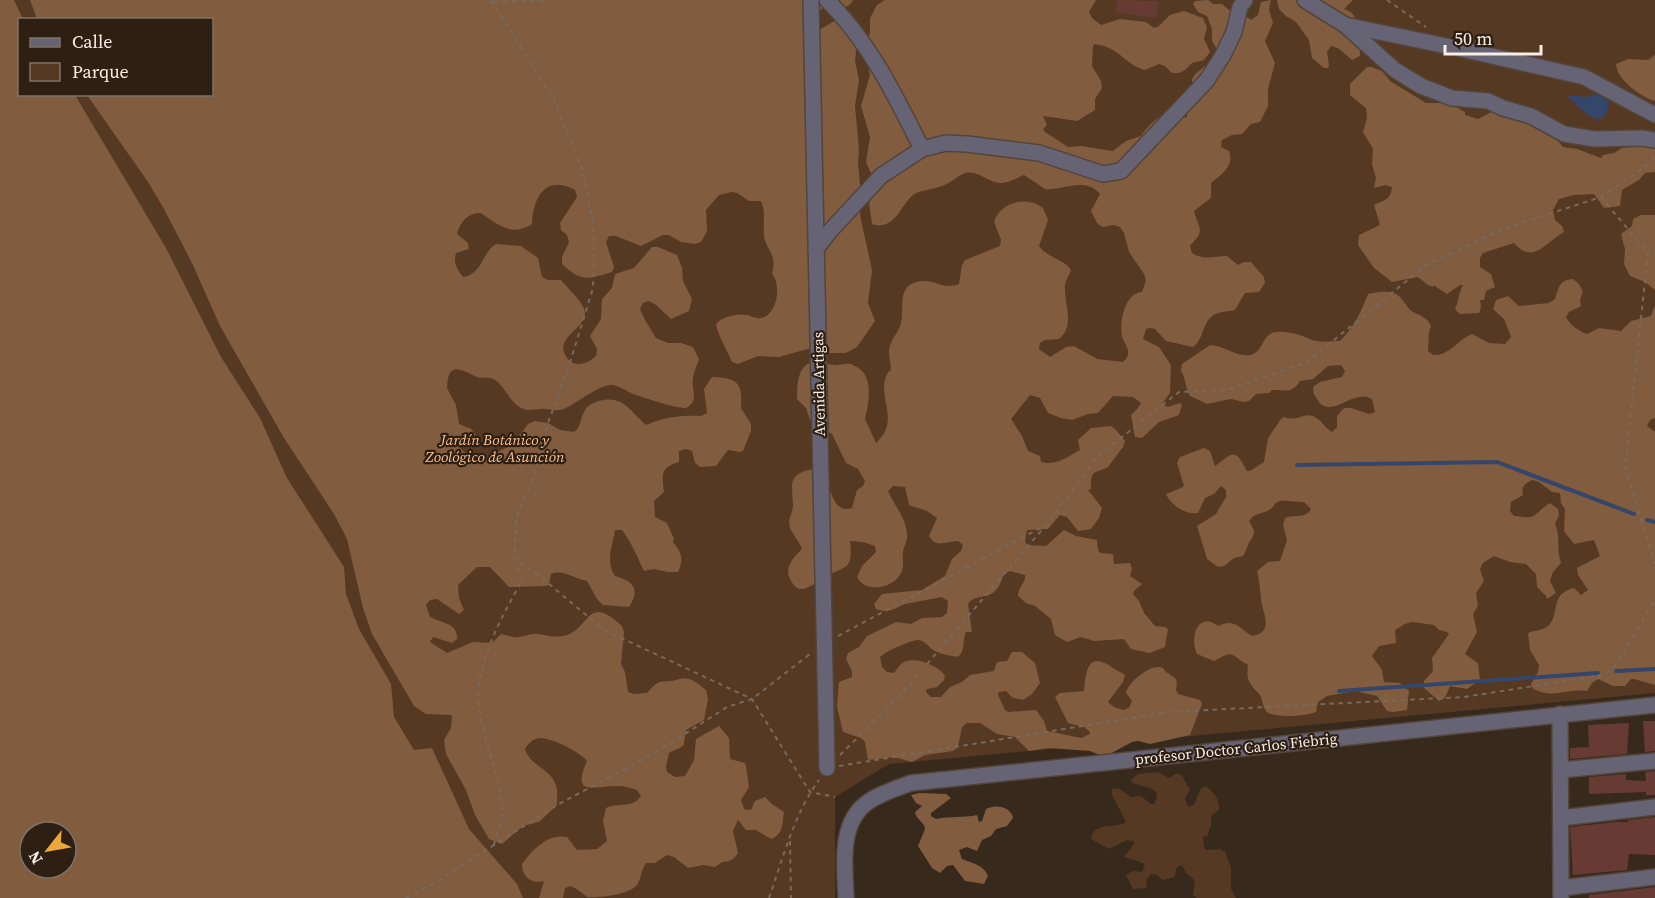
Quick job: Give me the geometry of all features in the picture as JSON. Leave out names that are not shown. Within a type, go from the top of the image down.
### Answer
[{"type":"street","name":"Avenida Artigas","points":[[811,0],[827,768]]},
{"type":"street","points":[[827,0],[858,34],[885,75],[922,149]]},
{"type":"street","points":[[816,249],[881,176],[922,149],[946,143],[967,144],[1039,153],[1104,174],[1121,171],[1207,80],[1234,32],[1240,7],[1245,0]]},
{"type":"street","points":[[1305,0],[1345,26],[1395,70],[1421,86],[1452,98],[1488,101],[1531,116],[1564,134],[1595,140],[1642,138],[1655,140]]},
{"type":"street","points":[[1345,26],[1461,48],[1584,77],[1655,115]]},
{"type":"street","name":"profesor Doctor Carlos Fiebrig","points":[[846,898],[845,842],[853,819],[867,803],[886,792],[911,783],[1655,705]]},
{"type":"street","points":[[1560,714],[1561,893],[1655,877]]},
{"type":"street","points":[[1561,770],[1655,761]]},
{"type":"street","points":[[1561,818],[1655,807]]},
{"type":"path","points":[[492,1],[546,0]]},
{"type":"path","points":[[1388,0],[1431,30]]},
{"type":"path","points":[[492,1],[553,98],[583,172],[593,224],[594,250],[593,288],[568,369],[548,423],[533,478],[517,515],[514,558],[523,579],[507,607],[479,679],[478,705],[484,737],[498,778],[502,812],[494,845]]},
{"type":"path","points":[[769,898],[790,838],[810,792],[827,768],[898,698],[1046,525],[1098,456],[1179,392],[1227,390],[1307,362],[1426,265],[1500,230],[1600,197],[1651,162],[1655,155]]},
{"type":"path","points":[[1600,197],[1648,253],[1625,467],[1655,564]]},
{"type":"path","points":[[406,898],[431,885],[557,805],[656,753],[727,707],[753,699],[824,643],[1046,525]]},
{"type":"path","points":[[514,558],[604,630],[753,699],[810,792],[835,797]]},
{"type":"path","points":[[827,768],[1168,712],[1464,698],[1603,675],[1615,666],[1655,600]]},
{"type":"path","points":[[790,838],[791,898]]},
{"type":"green space","name":"Jardín Botánico y Zoológico de Asunción","points":[[0,0],[1655,0],[1655,693],[889,764],[835,797],[835,898],[0,898]]},
{"type":"green space","points":[[1158,772],[1169,778],[1177,773],[1182,776],[1190,790],[1185,798],[1188,807],[1194,805],[1200,790],[1205,786],[1216,796],[1219,810],[1211,816],[1207,837],[1203,836],[1204,847],[1206,850],[1220,849],[1225,852],[1231,867],[1231,889],[1236,898],[1197,898],[1193,895],[1195,884],[1193,878],[1187,874],[1182,865],[1176,868],[1175,877],[1163,880],[1151,874],[1147,879],[1146,888],[1133,889],[1126,875],[1133,871],[1142,872],[1145,866],[1143,863],[1124,857],[1134,841],[1127,840],[1109,849],[1091,839],[1093,833],[1100,828],[1126,822],[1112,795],[1112,789],[1118,788],[1131,797],[1141,796],[1154,804],[1157,798],[1156,792],[1132,783],[1131,780],[1138,774]]},
{"type":"shaded area","points":[[0,0],[14,0],[23,18],[18,18],[18,96],[76,96],[166,248],[221,357],[260,418],[287,478],[344,567],[346,594],[359,629],[391,684],[394,717],[414,750],[432,748],[469,829],[517,884],[523,898],[0,898]]},
{"type":"shaded area","points":[[30,0],[853,0],[848,6],[830,6],[816,12],[819,30],[836,20],[857,42],[855,61],[859,80],[855,106],[859,150],[860,215],[872,270],[868,303],[875,321],[857,347],[846,353],[827,353],[811,348],[779,357],[758,356],[738,364],[732,362],[716,324],[734,315],[747,315],[755,318],[766,316],[774,306],[777,292],[772,274],[773,261],[764,236],[763,205],[761,201],[749,201],[737,193],[719,195],[706,210],[707,231],[701,242],[695,244],[681,242],[669,235],[663,235],[641,246],[616,236],[609,236],[606,242],[614,267],[612,272],[591,278],[581,277],[562,264],[562,257],[569,242],[567,235],[561,230],[560,223],[577,197],[575,190],[565,186],[556,185],[543,191],[535,205],[532,224],[525,228],[505,228],[481,213],[476,213],[465,219],[457,234],[468,243],[469,249],[456,253],[455,257],[456,266],[463,277],[470,275],[478,268],[496,244],[521,246],[538,258],[542,277],[548,280],[561,280],[585,310],[583,320],[564,345],[567,358],[577,364],[586,363],[596,356],[597,349],[590,336],[601,319],[602,299],[612,288],[615,274],[634,268],[652,247],[658,247],[677,255],[682,268],[683,281],[692,299],[689,311],[671,319],[649,301],[643,303],[640,309],[656,338],[668,343],[681,343],[693,347],[699,359],[693,378],[694,399],[686,408],[633,394],[621,387],[607,385],[560,410],[528,410],[517,406],[493,379],[453,370],[448,379],[447,388],[456,405],[459,424],[471,429],[475,434],[475,440],[462,441],[459,447],[469,456],[481,459],[513,445],[528,424],[535,421],[548,423],[560,430],[574,432],[590,405],[607,399],[626,406],[646,425],[673,417],[701,416],[707,413],[704,389],[712,377],[733,380],[737,383],[741,392],[741,408],[751,424],[751,431],[743,451],[728,450],[716,466],[700,467],[695,463],[692,451],[686,449],[679,451],[679,462],[665,469],[664,492],[654,501],[655,517],[667,523],[674,539],[673,542],[680,553],[681,563],[678,572],[654,569],[644,571],[626,535],[622,530],[615,530],[610,565],[615,576],[631,583],[635,591],[629,607],[603,605],[587,581],[564,573],[551,574],[547,586],[509,587],[490,567],[477,567],[458,585],[459,598],[464,610],[459,614],[437,599],[430,600],[426,605],[430,617],[448,624],[457,634],[457,639],[452,643],[433,637],[430,642],[447,653],[473,642],[492,643],[501,634],[513,637],[534,634],[567,635],[575,631],[595,612],[602,612],[611,617],[622,626],[624,632],[621,664],[625,672],[628,692],[647,693],[660,682],[685,679],[692,680],[706,690],[708,699],[704,720],[686,730],[683,746],[669,753],[667,772],[675,777],[685,776],[694,760],[696,739],[719,726],[729,738],[730,759],[745,763],[746,766],[749,787],[741,800],[744,809],[751,810],[755,801],[765,797],[784,812],[782,828],[775,837],[771,839],[756,830],[746,830],[738,820],[733,831],[738,853],[732,860],[722,862],[715,867],[703,865],[688,868],[674,857],[667,855],[655,863],[646,863],[637,885],[627,891],[606,896],[587,897],[571,886],[565,888],[563,898],[539,898],[544,881],[528,879],[522,864],[536,848],[547,840],[560,836],[567,837],[577,850],[597,849],[607,841],[603,821],[606,808],[634,803],[641,796],[637,790],[625,787],[594,788],[584,785],[583,773],[587,761],[573,750],[540,738],[531,742],[525,749],[531,759],[553,779],[557,790],[557,805],[539,822],[523,826],[502,844],[489,839],[446,754],[444,740],[451,728],[452,715],[426,714],[414,706],[372,634],[363,608],[347,539],[334,514],[284,438],[220,326],[192,263],[164,209],[148,182],[88,96],[213,96],[213,18],[37,18]]},
{"type":"shaded area","points":[[885,0],[1096,0],[1089,12],[1092,18],[1101,25],[1120,19],[1146,22],[1154,28],[1170,15],[1184,11],[1203,18],[1207,27],[1204,39],[1210,52],[1204,60],[1192,63],[1179,73],[1172,73],[1159,64],[1145,70],[1138,68],[1111,49],[1095,44],[1092,66],[1101,81],[1102,88],[1095,99],[1095,110],[1077,121],[1043,116],[1047,125],[1043,129],[1045,132],[1068,147],[1081,146],[1113,151],[1126,141],[1141,136],[1159,117],[1167,115],[1187,117],[1183,109],[1192,89],[1192,79],[1213,60],[1218,51],[1212,41],[1212,29],[1207,16],[1198,12],[1193,4],[1195,1],[1208,0],[1213,4],[1222,4],[1229,10],[1251,20],[1258,15],[1261,2],[1271,0],[1269,10],[1273,23],[1265,41],[1275,63],[1268,89],[1268,106],[1260,122],[1251,124],[1242,134],[1232,135],[1222,140],[1221,147],[1229,151],[1229,166],[1211,183],[1211,198],[1194,211],[1200,232],[1190,246],[1192,253],[1201,257],[1227,256],[1238,265],[1251,262],[1264,277],[1265,283],[1259,292],[1245,293],[1235,310],[1213,315],[1197,344],[1193,347],[1166,341],[1155,329],[1146,329],[1143,339],[1159,347],[1171,365],[1170,393],[1162,404],[1168,407],[1180,403],[1182,405],[1179,415],[1159,422],[1142,438],[1135,437],[1131,415],[1141,403],[1133,397],[1113,396],[1098,413],[1072,420],[1048,413],[1040,398],[1030,395],[1011,419],[1028,451],[1040,456],[1041,462],[1046,463],[1057,462],[1080,450],[1078,440],[1091,428],[1111,426],[1125,441],[1108,467],[1093,475],[1091,489],[1088,490],[1102,508],[1099,518],[1091,529],[1078,531],[1067,517],[1060,515],[1048,529],[1027,530],[1025,542],[1028,545],[1046,546],[1064,530],[1076,536],[1097,540],[1100,553],[1113,554],[1114,564],[1130,563],[1132,569],[1130,576],[1142,584],[1133,594],[1155,626],[1168,629],[1165,647],[1150,653],[1131,649],[1124,639],[1094,641],[1081,637],[1067,642],[1055,635],[1051,619],[1018,596],[1025,575],[1010,571],[1004,574],[994,592],[974,599],[968,604],[972,632],[966,632],[962,651],[958,657],[937,652],[919,640],[899,646],[880,657],[882,667],[887,672],[894,673],[901,664],[909,660],[927,663],[938,669],[945,676],[944,680],[937,687],[927,689],[926,692],[931,697],[941,697],[950,687],[962,682],[970,675],[994,671],[997,662],[1007,661],[1012,652],[1022,652],[1035,663],[1040,683],[1032,694],[1023,700],[1013,698],[1006,691],[999,692],[998,695],[1005,710],[1008,712],[1036,710],[1044,721],[1047,731],[1081,738],[1090,734],[1089,731],[1084,727],[1068,723],[1055,697],[1060,693],[1084,691],[1087,670],[1093,662],[1105,663],[1125,675],[1123,682],[1108,702],[1123,710],[1129,708],[1132,701],[1126,693],[1131,684],[1147,670],[1163,668],[1176,679],[1178,694],[1200,700],[1202,704],[1190,735],[1150,744],[1132,742],[1102,756],[1090,751],[1049,748],[1029,751],[1015,737],[997,734],[980,723],[967,723],[962,727],[958,747],[953,751],[925,755],[912,762],[894,757],[868,760],[865,742],[861,738],[843,732],[837,707],[839,682],[852,677],[852,671],[846,659],[848,653],[859,647],[867,636],[896,622],[911,624],[922,618],[942,617],[947,613],[948,601],[942,597],[883,611],[876,609],[874,604],[882,594],[922,590],[945,576],[952,559],[961,551],[963,545],[958,541],[938,543],[932,540],[929,536],[937,518],[927,511],[909,505],[905,487],[893,486],[888,491],[904,522],[907,536],[902,569],[896,580],[878,587],[861,582],[857,577],[862,566],[876,552],[875,546],[850,541],[851,556],[848,565],[806,588],[800,589],[794,586],[788,572],[792,560],[802,549],[789,525],[793,508],[793,480],[800,473],[817,468],[826,480],[835,502],[845,509],[852,508],[857,490],[863,486],[865,481],[858,469],[846,463],[832,434],[810,420],[806,408],[797,399],[798,379],[803,368],[813,362],[830,365],[850,364],[865,374],[869,389],[865,419],[876,443],[884,434],[887,425],[885,380],[891,369],[890,346],[900,327],[905,291],[914,283],[922,281],[949,286],[959,284],[965,260],[1000,246],[1001,240],[994,222],[997,215],[1008,205],[1022,201],[1037,204],[1043,208],[1048,220],[1039,246],[1071,270],[1065,286],[1067,328],[1059,339],[1045,340],[1040,343],[1039,349],[1050,357],[1066,347],[1074,346],[1097,359],[1123,362],[1128,354],[1122,336],[1121,323],[1124,309],[1131,297],[1142,292],[1146,280],[1129,252],[1120,227],[1114,225],[1102,227],[1097,223],[1091,211],[1100,194],[1088,186],[1045,189],[1024,175],[997,183],[975,173],[966,173],[943,186],[913,195],[894,219],[888,223],[872,224],[869,203],[876,192],[874,180],[866,162],[870,137],[861,106],[870,75],[864,50],[870,33],[870,18],[877,5]]},
{"type":"shaded area","points":[[1277,0],[1353,0],[1344,9],[1351,12],[1359,23],[1360,56],[1352,60],[1338,48],[1331,46],[1327,52],[1329,65],[1328,68],[1324,68],[1312,58],[1309,40],[1296,22],[1279,9]]},
{"type":"shaded area","points":[[1655,55],[1655,101],[1643,96],[1625,82],[1616,64],[1628,59],[1648,60]]},
{"type":"shaded area","points":[[1367,67],[1382,71],[1390,81],[1426,103],[1449,103],[1465,112],[1465,115],[1478,119],[1493,111],[1519,118],[1538,130],[1553,135],[1563,147],[1577,149],[1601,158],[1603,155],[1614,153],[1622,148],[1655,143],[1655,172],[1645,173],[1639,180],[1622,190],[1620,206],[1604,208],[1594,194],[1574,195],[1559,199],[1553,210],[1555,220],[1562,226],[1564,232],[1539,250],[1527,252],[1514,243],[1483,253],[1480,258],[1480,267],[1491,274],[1495,287],[1486,291],[1484,300],[1480,300],[1479,313],[1460,314],[1455,309],[1463,285],[1447,294],[1433,285],[1434,287],[1428,285],[1418,277],[1392,282],[1374,268],[1358,245],[1359,235],[1380,225],[1374,205],[1389,197],[1392,187],[1386,185],[1374,188],[1376,178],[1372,164],[1373,149],[1363,132],[1367,118],[1366,108],[1350,95],[1350,84]]},
{"type":"shaded area","points":[[1641,215],[1655,215],[1655,290],[1645,282],[1630,276],[1624,264],[1625,249],[1621,234],[1632,226],[1633,219]]},
{"type":"shaded area","points":[[1573,279],[1583,291],[1581,306],[1569,312],[1566,317],[1575,327],[1587,334],[1599,328],[1621,331],[1631,321],[1651,316],[1655,305],[1655,418],[1650,420],[1647,426],[1655,432],[1655,685],[1631,679],[1625,686],[1613,686],[1598,679],[1587,691],[1546,693],[1532,688],[1531,684],[1539,665],[1530,650],[1528,633],[1549,625],[1558,599],[1566,591],[1574,588],[1581,595],[1588,590],[1578,575],[1577,568],[1600,556],[1594,540],[1574,544],[1564,531],[1565,509],[1561,503],[1560,493],[1552,492],[1539,482],[1532,480],[1524,486],[1523,495],[1511,502],[1510,511],[1514,516],[1532,517],[1550,503],[1558,509],[1559,515],[1555,524],[1561,563],[1553,572],[1550,581],[1556,593],[1547,599],[1537,587],[1536,574],[1526,564],[1510,562],[1494,556],[1483,563],[1480,569],[1484,581],[1476,593],[1478,606],[1473,614],[1477,632],[1465,654],[1478,663],[1480,680],[1467,689],[1450,686],[1445,698],[1439,701],[1424,688],[1424,681],[1433,671],[1432,658],[1449,634],[1434,625],[1412,622],[1395,630],[1396,643],[1379,646],[1372,656],[1382,670],[1384,682],[1400,683],[1409,691],[1407,710],[1387,711],[1377,696],[1355,691],[1327,696],[1318,702],[1316,712],[1298,716],[1270,714],[1266,711],[1260,696],[1248,678],[1248,665],[1229,654],[1214,661],[1197,654],[1195,634],[1200,624],[1205,621],[1218,626],[1234,624],[1253,636],[1263,631],[1266,624],[1257,571],[1268,562],[1280,561],[1287,540],[1283,525],[1285,518],[1306,514],[1311,509],[1304,502],[1282,501],[1254,516],[1249,521],[1254,533],[1243,556],[1218,567],[1207,559],[1197,526],[1216,514],[1226,497],[1226,490],[1221,486],[1214,494],[1205,498],[1198,513],[1179,508],[1166,494],[1184,486],[1177,463],[1180,457],[1204,448],[1210,451],[1215,466],[1226,458],[1236,455],[1247,471],[1250,471],[1264,462],[1268,438],[1284,417],[1293,419],[1313,416],[1332,432],[1337,427],[1337,416],[1344,408],[1369,414],[1375,412],[1372,399],[1365,396],[1329,407],[1322,405],[1317,399],[1313,391],[1314,386],[1320,382],[1342,377],[1345,371],[1341,365],[1328,366],[1313,379],[1300,381],[1291,390],[1272,390],[1269,393],[1256,394],[1249,401],[1244,402],[1231,399],[1207,404],[1190,396],[1181,371],[1182,364],[1210,345],[1250,355],[1258,350],[1271,333],[1276,332],[1286,332],[1319,341],[1340,341],[1357,319],[1368,294],[1380,292],[1397,294],[1411,310],[1428,321],[1431,326],[1428,351],[1433,355],[1444,353],[1472,334],[1489,343],[1505,344],[1511,337],[1504,319],[1493,309],[1496,300],[1508,296],[1519,306],[1549,303],[1555,299],[1562,283]]},
{"type":"shaded area","points":[[946,794],[951,798],[931,813],[931,816],[936,819],[977,815],[979,822],[982,821],[986,809],[994,807],[1002,807],[1012,814],[1013,818],[1007,826],[996,829],[991,836],[982,840],[977,851],[967,847],[959,850],[962,859],[984,869],[988,876],[984,884],[965,881],[953,865],[947,866],[940,873],[932,868],[918,846],[925,829],[915,812],[922,806],[916,803],[911,795]]},
{"type":"water","points":[[1598,92],[1606,96],[1609,105],[1606,114],[1595,119],[1566,95],[1588,97]]},
{"type":"building","points":[[1118,0],[1158,1],[1156,18],[1116,13]]},
{"type":"building","points":[[1643,721],[1655,721],[1655,751],[1645,752]]},
{"type":"building","points":[[1629,723],[1627,754],[1570,759],[1570,748],[1589,747],[1588,725]]},
{"type":"building","points":[[1655,771],[1655,795],[1646,795],[1646,792],[1589,794],[1589,777],[1626,774],[1626,780],[1646,781],[1645,772]]},
{"type":"building","points":[[1655,817],[1655,855],[1629,854],[1627,870],[1573,875],[1570,827],[1628,822],[1628,820]]},
{"type":"building","points":[[1655,887],[1655,898],[1589,898],[1589,895]]},
{"type":"waterway","points":[[1297,465],[1497,462],[1634,514]]},
{"type":"waterway","points":[[1647,520],[1655,522]]},
{"type":"waterway","points":[[1616,671],[1655,669]]},
{"type":"waterway","points":[[1339,691],[1598,673]]}]
